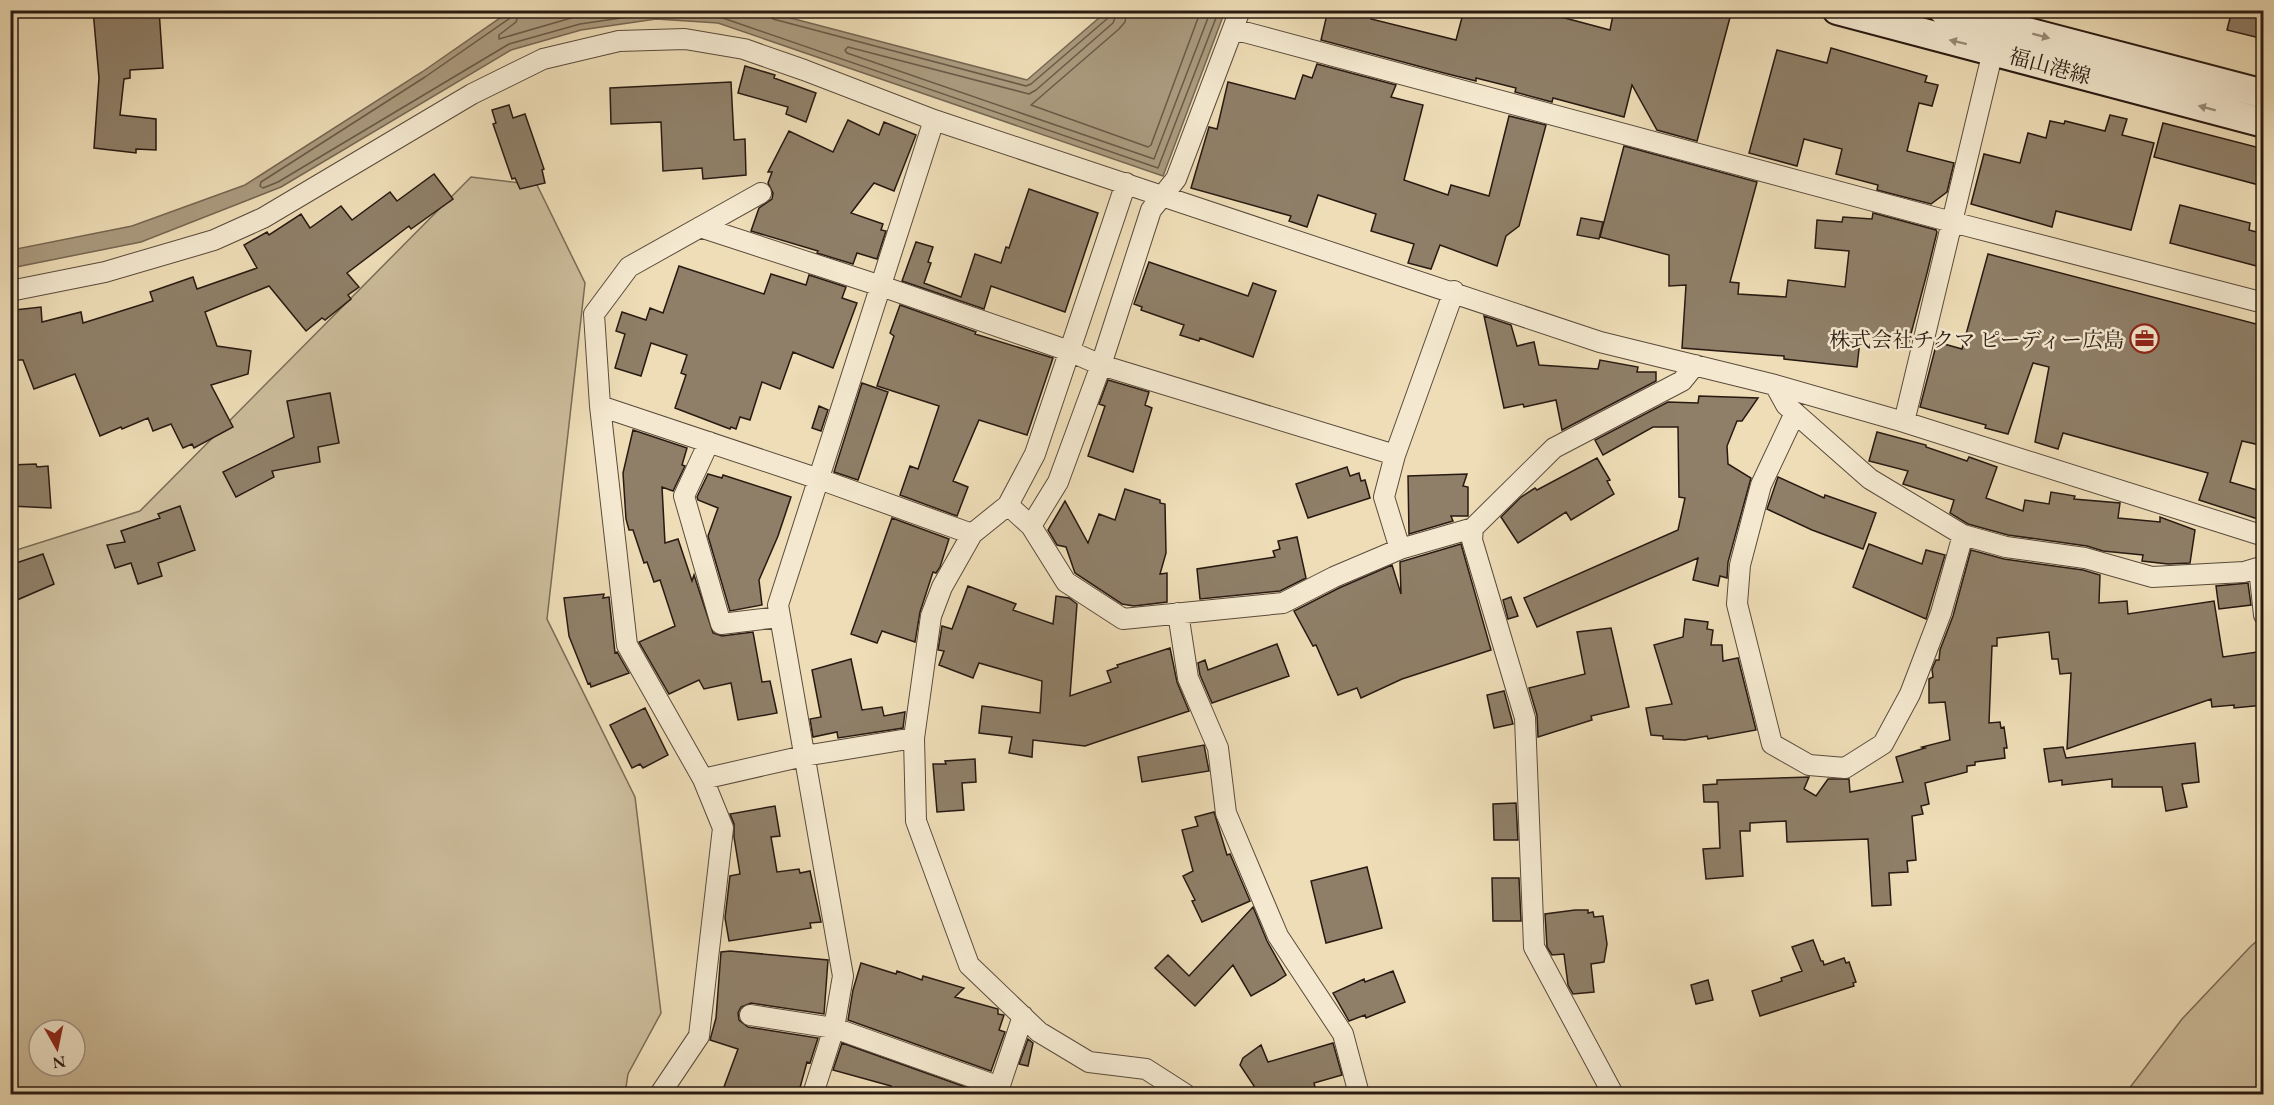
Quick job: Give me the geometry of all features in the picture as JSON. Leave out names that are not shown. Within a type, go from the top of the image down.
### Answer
[{"type":"main road","name":"福山港線","points":[[1837,10],[2264,123]]},
{"type":"main road","name":"福山港線","points":[[1943,10],[2264,94]]},
{"type":"street","points":[[1031,526],[1058,482],[1101,364],[1151,210],[1176,179],[1237,20],[1952,222],[2264,303]]},
{"type":"street","points":[[10,291],[105,272],[214,240],[263,218],[472,94],[543,59],[619,40],[685,39],[744,49],[934,120],[1454,291],[1600,342],[1775,386],[1904,422],[2264,536]]},
{"type":"street","points":[[1904,422],[1993,51]]},
{"type":"street","points":[[813,1095],[834,1028],[843,976],[778,605],[934,120]]},
{"type":"street","points":[[1126,183],[1035,454],[1008,505],[972,534],[942,587],[931,616],[914,738],[915,821],[969,965],[1039,1032],[1089,1062],[1146,1069],[1185,1095]]},
{"type":"street","points":[[660,1095],[699,1036],[723,828],[703,779],[627,645],[600,406],[594,314],[629,267],[761,193]]},
{"type":"street","points":[[700,227],[881,286],[1101,364],[1395,455]]},
{"type":"street","points":[[1400,549],[1384,497],[1395,455],[1454,291]]},
{"type":"street","points":[[1008,505],[1031,526],[1066,582],[1123,619],[1283,603],[1334,577],[1400,549],[1473,528],[1554,448],[1682,381],[1695,365]]},
{"type":"street","points":[[1775,386],[1786,405],[1870,479],[1964,535],[2006,547],[2085,558],[2152,577],[2244,572],[2261,567],[2264,615]]},
{"type":"street","points":[[600,406],[819,478],[972,534]]},
{"type":"street","points":[[1795,413],[1761,486],[1740,565],[1737,604],[1772,744],[1809,765],[1845,768],[1882,744],[1910,694],[1941,613],[1964,535]]},
{"type":"street","points":[[710,442],[684,496],[721,624],[780,617]]},
{"type":"street","points":[[1473,528],[1472,540],[1525,718],[1534,947],[1613,1095]]},
{"type":"street","points":[[1178,614],[1188,678],[1218,748],[1226,813],[1278,936],[1343,1034],[1359,1095]]},
{"type":"street","points":[[703,779],[804,756],[914,738]]},
{"type":"street","points":[[750,1015],[834,1028],[999,1091],[1023,1016]]},
{"type":"shaded area","points":[[471,177],[537,185],[585,283],[547,619],[635,797],[661,1013],[628,1074],[625,1094],[11,1094],[10,552],[140,511]]},
{"type":"shaded area","points":[[2263,936],[2263,1094],[2125,1094],[2182,1019]]},
{"type":"water","points":[[510,11],[764,11],[1027,80],[1107,11],[1225,11],[1163,176],[718,23],[656,19],[581,30],[511,50],[281,187],[141,242],[11,268],[11,250],[132,226],[245,185],[422,72]]},
{"type":"building","points":[[93,10],[159,10],[163,68],[130,70],[130,78],[124,79],[120,115],[156,119],[156,150],[136,149],[136,153],[94,148],[99,78]]},
{"type":"building","points":[[1328,10],[1373,10],[1371,19],[1456,40],[1464,10],[1535,10],[1610,30],[1614,10],[1732,10],[1697,141],[1657,130],[1632,85],[1624,117],[1553,98],[1552,102],[1515,92],[1516,88],[1476,78],[1476,81],[1321,40]]},
{"type":"building","points":[[2232,10],[2264,10],[2264,39],[2227,30]]},
{"type":"building","points":[[1831,48],[1927,76],[1925,82],[1938,85],[1932,106],[1919,103],[1907,151],[1954,163],[1947,192],[1931,204],[1877,190],[1878,185],[1836,174],[1842,149],[1804,139],[1797,166],[1749,153],[1777,50],[1827,63]]},
{"type":"building","points":[[1317,64],[1396,85],[1391,97],[1423,105],[1404,180],[1448,195],[1451,185],[1489,196],[1509,116],[1546,125],[1519,226],[1506,236],[1497,266],[1440,245],[1431,269],[1408,263],[1414,244],[1371,231],[1376,214],[1318,195],[1307,227],[1289,221],[1291,216],[1191,188],[1209,127],[1217,129],[1228,82],[1295,99],[1303,75],[1312,78]]},
{"type":"building","points":[[745,66],[775,75],[774,78],[816,93],[806,122],[786,114],[788,107],[738,93]]},
{"type":"building","points":[[731,82],[734,140],[745,139],[746,175],[703,179],[702,168],[663,171],[661,122],[611,124],[610,88]]},
{"type":"building","points":[[509,105],[513,118],[525,114],[544,169],[542,170],[545,183],[520,189],[515,178],[512,179],[493,124],[496,123],[492,110]]},
{"type":"building","points":[[2110,115],[2127,119],[2122,135],[2154,143],[2131,230],[2056,211],[2052,227],[1971,204],[1984,154],[2020,163],[2028,133],[2046,138],[2050,121],[2064,124],[2065,121],[2105,131]]},
{"type":"building","points":[[848,120],[879,135],[884,122],[916,135],[894,191],[874,183],[851,213],[883,224],[881,230],[886,231],[877,259],[857,253],[853,264],[751,231],[759,208],[772,199],[773,193],[768,183],[772,172],[768,172],[789,131],[833,152]]},
{"type":"building","points":[[2163,123],[2264,149],[2264,169],[2259,185],[2154,157]]},
{"type":"building","points":[[1624,146],[1757,182],[1730,282],[1739,283],[1738,294],[1786,297],[1788,280],[1845,287],[1849,251],[1815,248],[1817,220],[1842,222],[1843,217],[1872,219],[1873,213],[1936,230],[1908,345],[1861,332],[1857,367],[1784,359],[1784,356],[1682,348],[1686,285],[1669,286],[1669,255],[1600,237]]},
{"type":"building","points":[[434,174],[453,199],[411,229],[409,226],[347,273],[359,287],[348,295],[351,299],[325,320],[322,318],[306,331],[269,286],[205,312],[217,346],[251,351],[248,374],[211,385],[233,427],[194,448],[192,444],[183,448],[171,424],[153,431],[148,418],[100,436],[75,374],[34,389],[23,360],[16,360],[11,314],[15,314],[15,310],[41,307],[42,322],[81,312],[83,323],[153,301],[150,292],[193,277],[197,289],[257,268],[244,245],[267,232],[269,235],[301,214],[310,228],[341,206],[352,220],[390,192],[397,201]]},
{"type":"building","points":[[1029,189],[1098,213],[1065,312],[991,286],[984,309],[902,281],[916,242],[933,247],[928,262],[931,263],[924,283],[961,297],[975,254],[1001,263],[1006,247],[1009,248]]},
{"type":"building","points":[[2180,205],[2250,223],[2249,230],[2264,234],[2264,268],[2170,243]]},
{"type":"building","points":[[1581,218],[1603,222],[1599,239],[1577,235]]},
{"type":"building","points":[[1988,254],[2264,326],[2264,446],[2242,441],[2230,482],[2264,492],[2264,521],[2199,500],[2208,473],[2063,433],[2058,449],[2035,442],[2049,367],[2033,363],[2008,434],[1985,428],[1986,425],[1920,407],[1937,342],[1962,349]]},
{"type":"building","points":[[1149,262],[1248,296],[1253,283],[1276,291],[1253,357],[1200,338],[1199,341],[1180,335],[1184,325],[1141,310],[1142,307],[1134,304]]},
{"type":"building","points":[[679,266],[764,294],[771,274],[806,285],[809,275],[846,287],[842,298],[857,303],[833,368],[793,352],[780,389],[762,382],[750,420],[740,417],[736,429],[731,427],[730,429],[675,408],[686,375],[681,373],[687,355],[651,343],[641,376],[615,368],[625,334],[616,331],[622,312],[646,320],[650,308],[663,313]]},
{"type":"building","points":[[900,305],[976,332],[975,334],[1053,358],[1027,435],[979,420],[953,481],[968,487],[957,516],[900,495],[910,466],[918,469],[939,406],[877,386],[894,336],[890,333]]},
{"type":"building","points":[[1484,316],[1511,325],[1517,346],[1534,342],[1539,365],[1598,369],[1600,360],[1638,367],[1637,372],[1656,372],[1656,381],[1562,430],[1556,400],[1524,407],[1523,404],[1504,408]]},
{"type":"building","points":[[1108,380],[1149,392],[1145,405],[1152,408],[1133,472],[1088,456],[1105,406],[1099,404]]},
{"type":"building","points":[[862,383],[888,392],[858,480],[834,472]]},
{"type":"building","points":[[330,393],[339,443],[318,447],[320,462],[272,471],[274,477],[236,497],[223,472],[294,437],[287,401]]},
{"type":"building","points":[[1699,396],[1758,398],[1742,421],[1737,421],[1727,446],[1728,464],[1751,478],[1728,562],[1727,578],[1720,576],[1718,586],[1693,580],[1698,558],[1537,627],[1524,598],[1678,530],[1685,498],[1679,497],[1678,427],[1653,427],[1603,455],[1595,440],[1668,402],[1698,403]]},
{"type":"building","points":[[819,406],[828,410],[821,431],[812,428]]},
{"type":"building","points":[[633,430],[687,448],[682,465],[685,466],[673,491],[662,487],[665,543],[678,539],[692,581],[694,575],[713,633],[722,636],[753,632],[762,682],[770,681],[777,713],[738,720],[731,683],[704,689],[699,680],[669,694],[639,642],[675,626],[660,580],[654,582],[647,562],[644,563],[633,530],[629,530],[626,519],[623,473]]},
{"type":"building","points":[[1877,432],[1926,445],[1926,447],[1967,461],[1969,457],[1997,467],[1986,498],[2023,511],[2025,500],[2049,504],[2051,492],[2075,496],[2074,499],[2120,503],[2118,518],[2160,522],[2160,517],[2195,530],[2190,563],[2168,564],[2142,561],[2143,555],[2103,551],[2087,546],[2008,535],[1968,524],[1950,513],[1954,500],[1903,484],[1908,471],[1869,461]]},
{"type":"building","points":[[1597,458],[1610,480],[1607,481],[1614,494],[1571,520],[1566,512],[1518,543],[1501,517],[1521,497],[1535,488],[1537,490]]},
{"type":"building","points":[[36,464],[37,467],[48,466],[51,508],[10,506],[10,465]]},
{"type":"building","points":[[1347,467],[1350,476],[1359,473],[1361,481],[1365,480],[1370,498],[1308,518],[1296,484]]},
{"type":"building","points":[[708,474],[722,478],[723,475],[791,497],[778,536],[759,580],[762,605],[730,611],[708,536],[718,508],[698,500],[697,497]]},
{"type":"building","points":[[1467,474],[1463,486],[1468,487],[1468,516],[1451,516],[1453,521],[1409,534],[1408,476]]},
{"type":"building","points":[[1778,477],[1824,498],[1825,495],[1876,513],[1863,549],[1812,530],[1767,509]]},
{"type":"building","points":[[1125,489],[1160,500],[1160,503],[1165,504],[1166,553],[1160,574],[1167,573],[1167,602],[1134,606],[1122,604],[1075,573],[1066,547],[1057,545],[1048,530],[1065,501],[1088,543],[1099,514],[1115,520]]},
{"type":"building","points":[[180,506],[195,550],[158,563],[162,576],[138,584],[131,563],[115,568],[107,545],[125,542],[121,531],[160,518],[158,514]]},
{"type":"building","points":[[892,518],[949,539],[940,567],[936,573],[933,572],[920,612],[915,642],[882,631],[877,643],[851,634]]},
{"type":"building","points":[[1297,537],[1306,578],[1280,591],[1200,599],[1197,569],[1275,557],[1273,551],[1280,549],[1278,541]]},
{"type":"building","points":[[1461,544],[1491,650],[1402,679],[1361,698],[1357,688],[1338,695],[1316,645],[1313,646],[1294,611],[1392,565],[1401,594],[1400,562]]},
{"type":"building","points":[[1869,544],[1922,564],[1926,550],[1945,555],[1926,619],[1853,587]]},
{"type":"building","points":[[1971,550],[2004,559],[2083,570],[2100,575],[2099,603],[2127,601],[2128,614],[2214,601],[2223,657],[2257,652],[2261,676],[2264,676],[2264,705],[2234,708],[2234,705],[2212,707],[2211,699],[2067,749],[2071,673],[2060,674],[2058,659],[2052,659],[2049,632],[1997,638],[1997,646],[1992,646],[1989,723],[2000,722],[2001,728],[2004,727],[2007,748],[2004,748],[2005,758],[1975,762],[1975,765],[1967,766],[1967,772],[1925,783],[1929,804],[1921,806],[1923,814],[1912,816],[1916,860],[1907,861],[1908,872],[1889,873],[1891,905],[1872,906],[1868,839],[1787,842],[1786,821],[1750,823],[1750,831],[1740,831],[1743,876],[1706,879],[1703,849],[1720,848],[1718,802],[1704,802],[1703,785],[1717,784],[1717,780],[1809,777],[1804,789],[1816,796],[1828,779],[1849,779],[1850,792],[1903,782],[1896,757],[1950,740],[1945,702],[1929,703],[1929,679],[1933,677],[1932,669],[1936,660],[1939,660],[1940,650],[1953,616]]},
{"type":"building","points":[[43,554],[54,584],[10,603],[10,565]]},
{"type":"building","points":[[2248,583],[2251,605],[2219,609],[2216,586]]},
{"type":"building","points":[[968,586],[1016,604],[1013,610],[1053,624],[1056,596],[1069,598],[1077,604],[1070,696],[1111,682],[1107,671],[1118,667],[1117,665],[1170,648],[1177,682],[1189,711],[1085,746],[1033,740],[1032,757],[1009,753],[1012,737],[979,733],[982,706],[1040,713],[1042,681],[979,663],[973,678],[939,665],[944,651],[938,650],[942,626],[952,629]]},
{"type":"building","points":[[604,594],[603,598],[609,597],[615,653],[617,652],[629,673],[591,687],[569,636],[564,598]]},
{"type":"building","points":[[1511,597],[1518,616],[1508,619],[1503,600]]},
{"type":"building","points":[[1685,619],[1708,622],[1707,629],[1713,630],[1711,645],[1722,645],[1723,661],[1738,658],[1756,730],[1708,739],[1707,736],[1685,740],[1663,739],[1663,736],[1651,735],[1646,708],[1672,704],[1654,645],[1683,637]]},
{"type":"building","points":[[1611,628],[1629,707],[1591,716],[1592,720],[1538,737],[1537,715],[1529,688],[1585,674],[1577,632]]},
{"type":"building","points":[[1277,644],[1289,676],[1212,703],[1200,675],[1198,663],[1205,660],[1208,670]]},
{"type":"building","points":[[851,659],[862,710],[882,707],[884,716],[905,712],[903,728],[838,738],[837,732],[813,737],[810,719],[821,717],[812,670]]},
{"type":"building","points":[[1504,691],[1513,724],[1494,728],[1487,695]]},
{"type":"building","points":[[645,708],[668,755],[643,768],[640,764],[632,768],[610,725]]},
{"type":"building","points":[[2195,743],[2199,782],[2182,784],[2187,807],[2166,811],[2162,787],[2112,787],[2112,779],[2062,785],[2062,780],[2049,782],[2044,749],[2063,747],[2066,758]]},
{"type":"building","points":[[1204,745],[1209,771],[1142,782],[1138,757]]},
{"type":"building","points":[[975,759],[976,782],[962,783],[964,810],[937,812],[933,764]]},
{"type":"building","points":[[1516,803],[1518,840],[1494,840],[1493,804]]},
{"type":"building","points":[[775,806],[780,836],[771,837],[777,872],[799,869],[800,873],[810,871],[821,922],[810,923],[811,928],[729,941],[725,918],[730,876],[740,874],[734,824],[730,814]]},
{"type":"building","points":[[1214,812],[1227,855],[1230,854],[1250,901],[1202,922],[1192,901],[1195,900],[1183,876],[1193,871],[1182,830],[1198,826],[1195,817]]},
{"type":"building","points":[[1367,867],[1382,928],[1326,943],[1311,881]]},
{"type":"building","points":[[1492,878],[1519,878],[1521,921],[1493,921]]},
{"type":"building","points":[[1253,907],[1267,941],[1286,975],[1274,983],[1251,996],[1233,965],[1195,1006],[1155,968],[1168,955],[1189,976]]},
{"type":"building","points":[[1588,910],[1588,913],[1593,912],[1594,917],[1603,916],[1607,944],[1604,962],[1591,964],[1594,992],[1573,994],[1568,985],[1564,954],[1552,955],[1547,947],[1545,914]]},
{"type":"building","points":[[1813,940],[1824,965],[1844,958],[1846,963],[1849,962],[1856,982],[1853,983],[1854,986],[1760,1016],[1752,991],[1782,981],[1781,978],[1802,971],[1792,947]]},
{"type":"building","points":[[721,952],[828,960],[824,1014],[751,1003],[741,1007],[738,1013],[739,1020],[748,1027],[818,1038],[810,1063],[807,1062],[798,1095],[721,1095],[738,1049],[710,1040],[716,1018]]},
{"type":"building","points":[[861,963],[896,974],[897,971],[922,980],[923,976],[964,988],[955,997],[998,1009],[998,1014],[1004,1015],[999,1030],[1005,1032],[991,1071],[848,1020]]},
{"type":"building","points":[[1393,971],[1405,1002],[1366,1018],[1365,1015],[1349,1021],[1333,993],[1364,979],[1365,982]]},
{"type":"building","points":[[1708,980],[1713,1000],[1696,1004],[1691,985]]},
{"type":"building","points":[[1028,1039],[1033,1043],[1028,1066],[1019,1064]]},
{"type":"building","points":[[842,1043],[985,1095],[902,1095],[889,1091],[891,1086],[833,1070]]},
{"type":"building","points":[[1333,1043],[1342,1075],[1314,1083],[1317,1095],[1292,1095],[1291,1090],[1273,1095],[1260,1095],[1240,1065],[1243,1058],[1261,1045],[1268,1062]]},
{"type":"place","name":"株式会社チクマ ピーディー広島","points":[[2145,339]]}]
